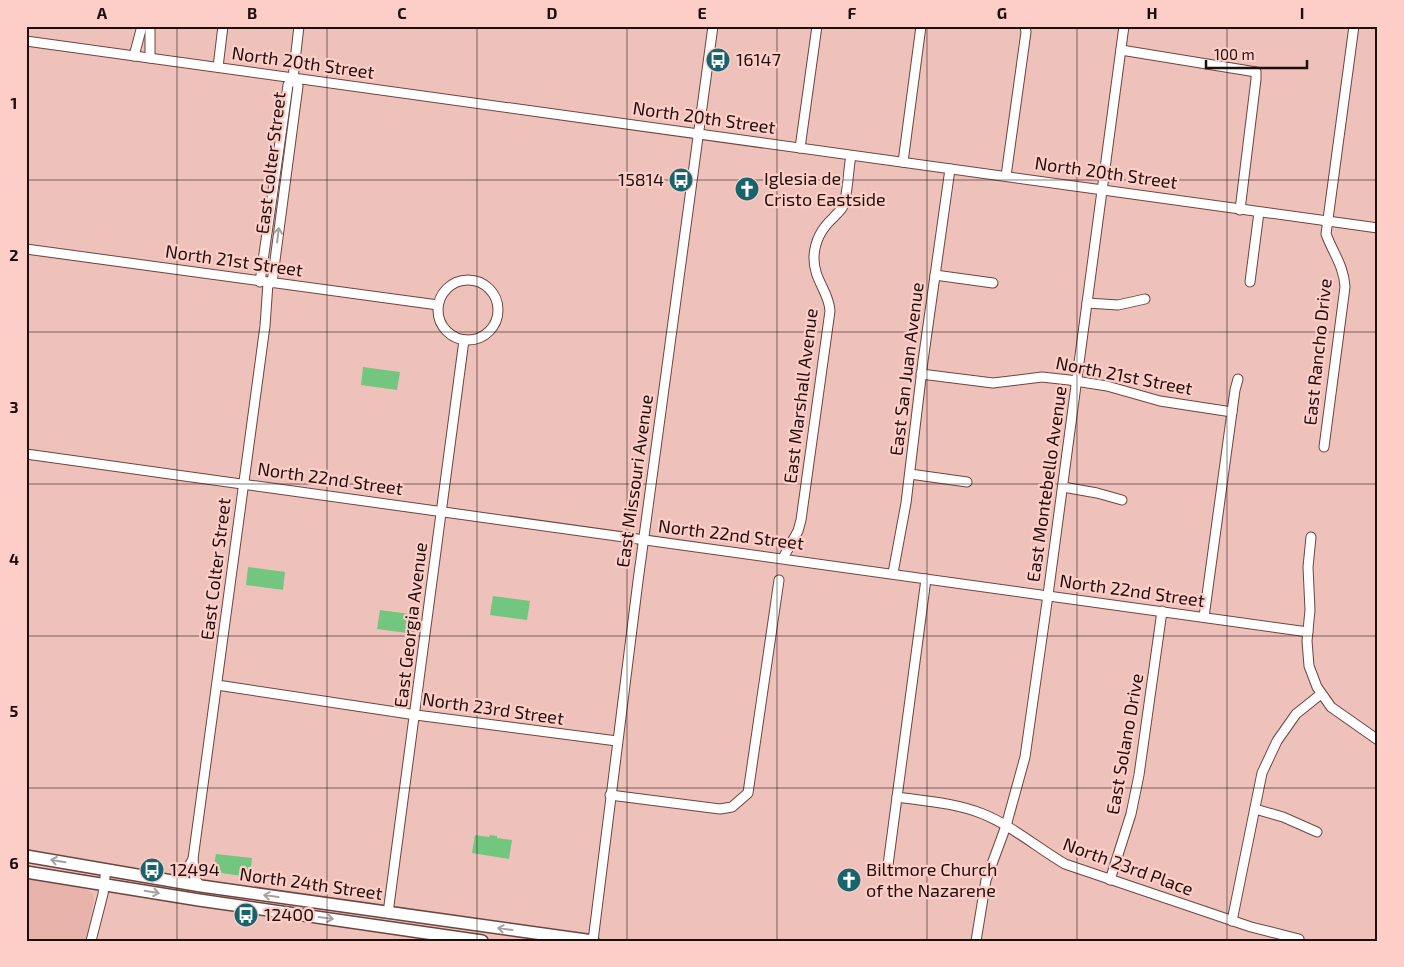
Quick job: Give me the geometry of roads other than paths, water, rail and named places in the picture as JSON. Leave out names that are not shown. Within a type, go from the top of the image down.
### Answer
[{"type":"main road","name":"North 24th Street","points":[[26,856],[200,886],[593,941]]},
{"type":"main road","points":[[26,866],[92,878],[104,884]]},
{"type":"main road","name":"North 24th Street","points":[[26,872],[199,900],[482,941]]},
{"type":"street","points":[[134,56],[142,26]]},
{"type":"street","points":[[150,26],[150,58]]},
{"type":"street","points":[[218,68],[224,26]]},
{"type":"street","name":"East Colter Street","points":[[200,886],[194,876],[193,858],[266,317],[267,282],[288,85],[293,78],[299,26]]},
{"type":"street","name":"East Missouri Avenue","points":[[593,941],[643,540],[713,26]]},
{"type":"street","points":[[800,148],[817,26]]},
{"type":"street","points":[[903,162],[921,26]]},
{"type":"street","points":[[1006,176],[1026,32],[1025,26]]},
{"type":"street","name":"East Montebello Avenue","points":[[976,941],[986,880],[1006,826],[1025,757],[1124,26]]},
{"type":"street","name":"East Rancho Drive","points":[[1324,447],[1345,287],[1342,267],[1326,234],[1354,26]]},
{"type":"street","name":"North 20th Street","points":[[26,41],[1378,228]]},
{"type":"street","points":[[1121,50],[1256,72],[1240,210]]},
{"type":"street","name":"East Marshall Avenue","points":[[783,558],[802,520],[830,311],[828,298],[817,276],[814,256],[824,227],[844,205],[850,156]]},
{"type":"street","name":"East San Juan Avenue","points":[[893,574],[910,474],[921,374],[950,168]]},
{"type":"street","points":[[1250,282],[1260,212]]},
{"type":"street","name":"North 21st Street","points":[[26,249],[438,304]]},
{"type":"street","points":[[934,275],[993,283]]},
{"type":"street","points":[[466,279],[476,280],[485,284],[493,291],[499,310],[497,320],[492,329],[479,338],[464,340],[447,332],[441,324],[438,304],[448,287],[466,279]]},
{"type":"street","points":[[1087,303],[1118,305],[1145,299]]},
{"type":"street","name":"East Georgia Avenue","points":[[388,913],[416,714],[464,340]]},
{"type":"street","name":"North 21st Street","points":[[921,374],[993,382],[1042,377],[1077,381],[1107,386],[1160,402],[1232,412]]},
{"type":"street","points":[[1204,617],[1238,379]]},
{"type":"street","name":"North 22nd Street","points":[[26,454],[1308,632]]},
{"type":"street","points":[[910,474],[968,482]]},
{"type":"street","points":[[1063,487],[1089,491],[1122,500]]},
{"type":"street","points":[[1311,537],[1308,566],[1310,610],[1307,651],[1308,666],[1316,687],[1338,714],[1378,740]]},
{"type":"street","points":[[888,865],[926,578]]},
{"type":"street","points":[[610,795],[715,809],[732,807],[748,793],[779,580]]},
{"type":"street","name":"East Solano Drive","points":[[1110,880],[1131,814],[1139,775],[1162,611]]},
{"type":"street","name":"North 23rd Street","points":[[217,685],[617,741]]},
{"type":"street","points":[[1232,921],[1262,773],[1277,741],[1296,714],[1321,694]]},
{"type":"street","name":"North 23rd Place","points":[[897,797],[965,808],[984,814],[1006,826],[1055,859],[1110,880],[1232,921],[1299,939]]},
{"type":"street","points":[[1255,809],[1289,819],[1317,832]]},
{"type":"street","name":"East Colter Street","points":[[177,882],[183,877],[193,858]]},
{"type":"street","points":[[92,941],[106,869]]},
{"type":"place","name":"16147","points":[[718,60]]},
{"type":"place","name":"15814","points":[[681,180]]},
{"type":"place","name":"Iglesia de Cristo Eastside","points":[[747,189]]},
{"type":"place","name":"12494","points":[[152,870]]},
{"type":"place","name":"Biltmore Church of the Nazarene","points":[[849,880]]},
{"type":"place","name":"12400","points":[[246,915]]}]
